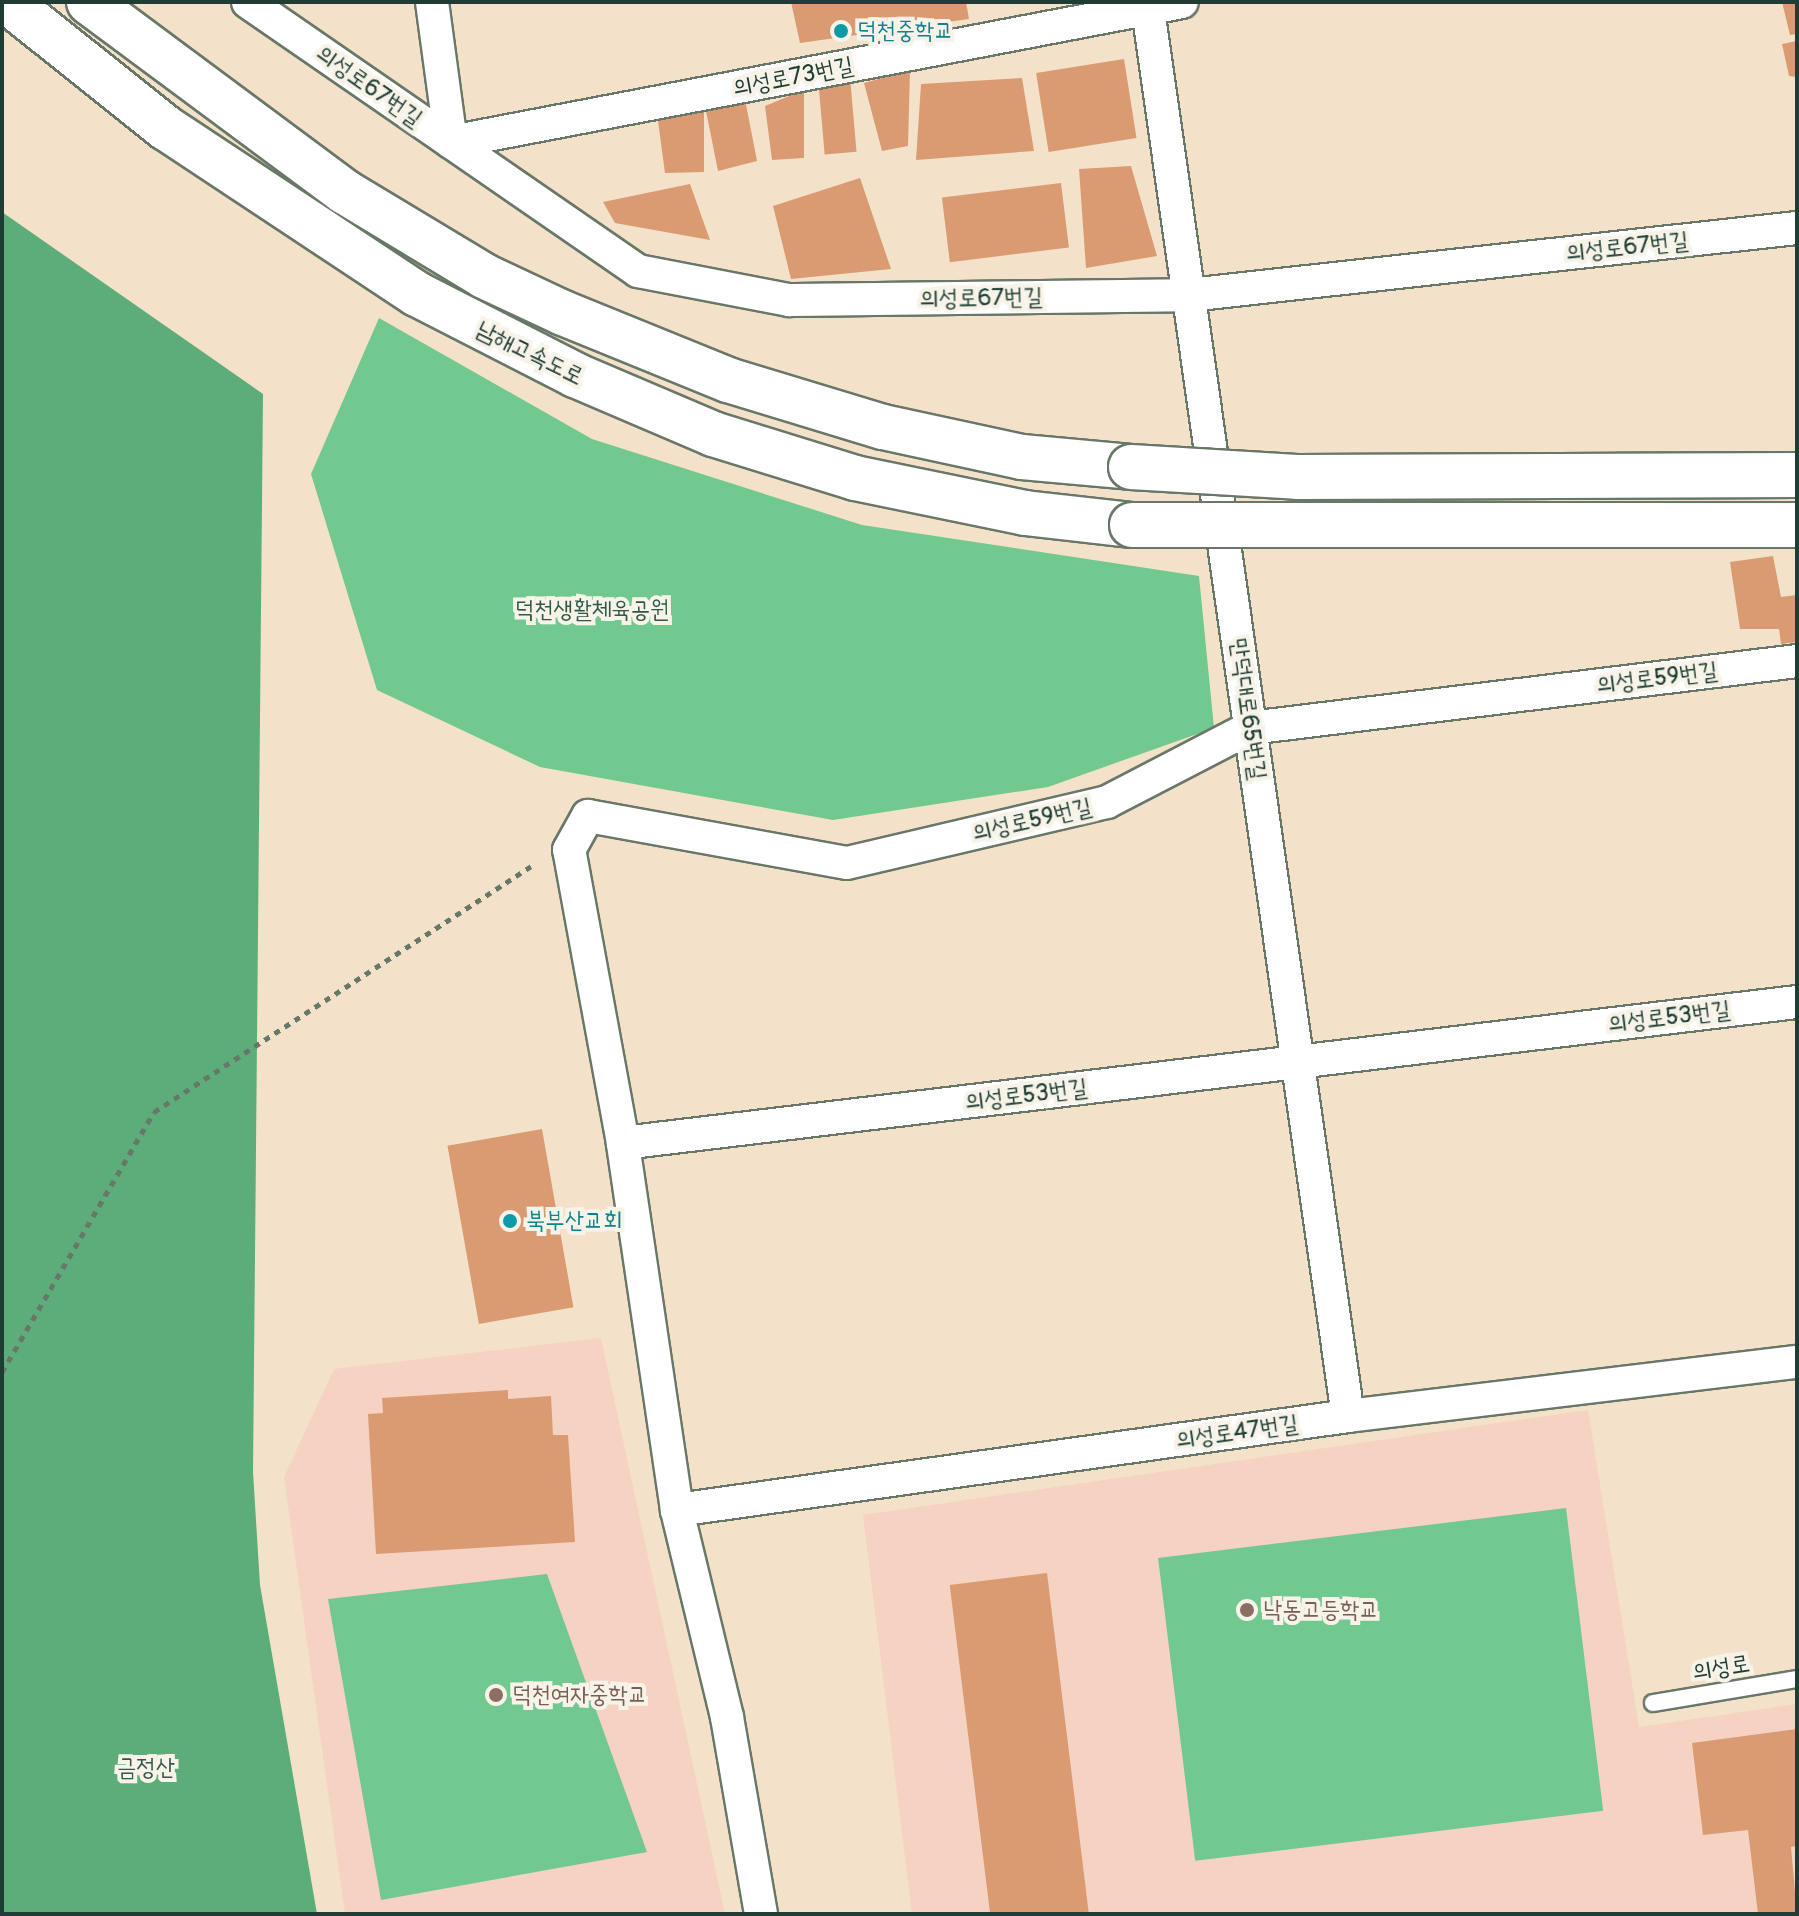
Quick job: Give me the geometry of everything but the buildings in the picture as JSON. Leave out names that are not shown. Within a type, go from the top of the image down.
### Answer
[{"type":"highway","name":"남해고속도로","points":[[8,2],[166,128],[377,268],[490,335],[713,434],[855,478],[1025,513],[1132,525],[1797,525]]},
{"type":"highway","name":"남해고속도로","points":[[89,2],[345,192],[484,276],[563,313],[728,380],[883,427],[1022,457],[1297,477],[1797,475]]},
{"type":"street","name":"의성로67번길","points":[[248,2],[638,271],[789,300],[1189,295],[1797,228]]},
{"type":"street","points":[[432,2],[451,142]]},
{"type":"street","name":"의성로73번길","points":[[451,142],[1148,5],[1182,2]]},
{"type":"street","name":"만덕대로65번길","points":[[1148,5],[1348,1416]]},
{"type":"street","name":"의성로59번길","points":[[577,837],[588,816],[847,863],[1107,802],[1250,728],[1797,661]]},
{"type":"street","points":[[577,837],[569,850],[623,1143],[677,1510],[727,1717],[761,1914]]},
{"type":"street","name":"의성로53번길","points":[[623,1143],[1797,1002]]},
{"type":"street","name":"의성로47번길","points":[[677,1510],[1348,1416],[1797,1362]]},
{"type":"lane","name":"의성로","points":[[1653,1703],[1797,1679]]},
{"type":"path","points":[[2,1372],[154,1112],[577,837]]},
{"type":"shaded area","name":"덕천여자중학교","points":[[601,1338],[725,1914],[345,1914],[284,1477],[334,1369]]},
{"type":"shaded area","name":"낙동고등학교","points":[[1588,1410],[1639,1727],[1797,1704],[1797,1914],[912,1914],[863,1515]]},
{"type":"green space","name":"금정산","points":[[2,212],[263,394],[253,1472],[260,1585],[317,1914],[2,1914]]},
{"type":"green space","name":"덕천생활체육공원","points":[[379,318],[592,439],[862,525],[1199,576],[1214,728],[1048,787],[833,820],[540,767],[377,690],[311,474]]},
{"type":"green space","points":[[1566,1508],[1603,1811],[1195,1861],[1158,1558]]},
{"type":"green space","points":[[547,1574],[647,1852],[381,1900],[328,1599]]},
{"type":"place","name":"덕천중학교","points":[[841,31]]},
{"type":"place","name":"북부산교회","points":[[510,1221]]},
{"type":"place","name":"낙동고등학교","points":[[1247,1610]]},
{"type":"place","name":"덕천여자중학교","points":[[496,1695]]}]
